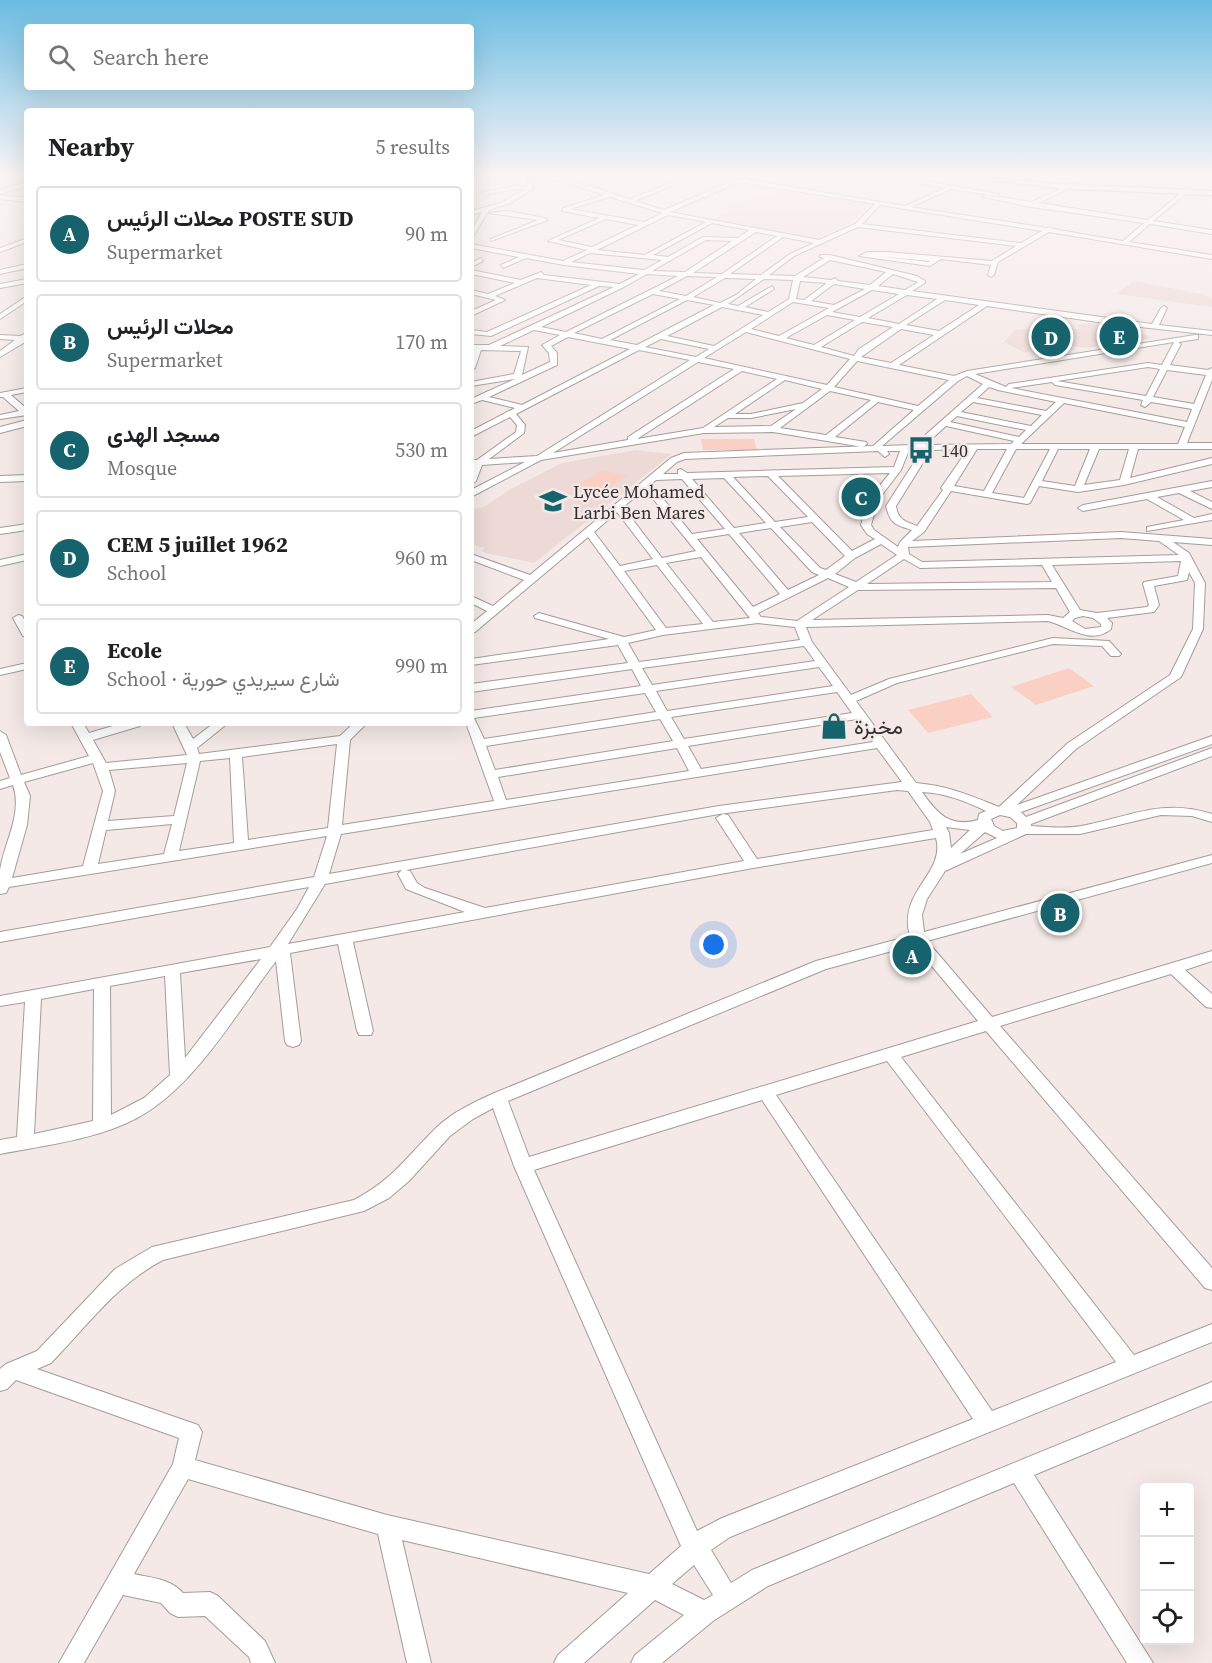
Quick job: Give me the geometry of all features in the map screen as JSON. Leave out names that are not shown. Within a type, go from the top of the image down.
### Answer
[{"type":"street","points":[[507,253],[564,263],[647,272],[765,275],[837,281]]},
{"type":"street","points":[[490,296],[586,253]]},
{"type":"street","points":[[616,253],[669,259]]},
{"type":"street","points":[[647,256],[653,253]]},
{"type":"street","points":[[492,347],[622,286],[680,253]]},
{"type":"street","points":[[474,401],[554,363],[553,352],[546,345],[653,292],[720,253]]},
{"type":"street","points":[[603,341],[686,298],[727,274],[757,253]]},
{"type":"street","points":[[474,432],[722,304],[798,253]]},
{"type":"street","points":[[803,253],[915,277],[921,283],[930,285]]},
{"type":"street","points":[[896,253],[891,257],[930,264],[940,257],[992,263],[1007,253]]},
{"type":"street","points":[[1191,253],[1212,256]]},
{"type":"street","points":[[503,266],[525,256]]},
{"type":"street","points":[[792,300],[798,277],[830,257]]},
{"type":"street","points":[[474,258],[481,260],[474,264]]},
{"type":"street","points":[[821,278],[854,262]]},
{"type":"street","points":[[991,275],[992,263]]},
{"type":"street","points":[[0,266],[10,270]]},
{"type":"street","points":[[861,271],[871,266]]},
{"type":"street","points":[[0,272],[24,267]]},
{"type":"street","points":[[779,339],[872,286],[892,272]]},
{"type":"street","points":[[474,273],[521,282]]},
{"type":"street","points":[[535,276],[622,286],[770,314]]},
{"type":"street","points":[[806,302],[837,281],[852,276]]},
{"type":"street","points":[[798,277],[1212,334]]},
{"type":"street","points":[[0,286],[24,282]]},
{"type":"street","points":[[814,348],[921,283]]},
{"type":"street","points":[[474,332],[488,334],[597,284]]},
{"type":"street","points":[[939,287],[958,297]]},
{"type":"street","points":[[739,308],[772,288]]},
{"type":"street","points":[[907,291],[1212,334]]},
{"type":"street","points":[[474,293],[502,300],[474,313]]},
{"type":"street","points":[[773,429],[829,388],[854,358],[945,297]]},
{"type":"street","points":[[474,492],[539,458],[792,300],[833,307]]},
{"type":"street","points":[[0,303],[23,304]]},
{"type":"street","points":[[892,366],[987,303]]},
{"type":"street","points":[[0,317],[23,304]]},
{"type":"street","points":[[1155,325],[1164,308]]},
{"type":"street","points":[[826,313],[941,334]]},
{"type":"street","points":[[535,328],[785,377],[921,409]]},
{"type":"street","points":[[744,329],[954,381]]},
{"type":"street","points":[[970,374],[1177,344],[1212,334]]},
{"type":"street","points":[[879,448],[954,381],[970,374],[1212,334]]},
{"type":"street","points":[[659,336],[715,348]]},
{"type":"street","points":[[0,337],[24,338]]},
{"type":"street","points":[[0,355],[24,339]]},
{"type":"street","points":[[1139,417],[1177,344]]},
{"type":"street","points":[[475,347],[525,349],[523,376]]},
{"type":"street","points":[[1050,363],[1072,376]]},
{"type":"street","points":[[998,388],[1119,368],[1165,367],[1211,371],[1180,447]]},
{"type":"street","points":[[627,442],[741,368]]},
{"type":"street","points":[[1110,392],[1119,368]]},
{"type":"street","points":[[970,374],[998,388],[1189,425]]},
{"type":"street","points":[[474,384],[523,376]]},
{"type":"street","points":[[704,430],[730,416],[785,377]]},
{"type":"street","points":[[1042,380],[1149,398],[1200,402],[1212,400]]},
{"type":"street","points":[[988,384],[911,448],[868,510],[866,525],[881,540],[904,549],[920,565],[1186,556],[1212,549]]},
{"type":"street","points":[[3,395],[24,391]]},
{"type":"street","points":[[3,395],[24,411]]},
{"type":"street","points":[[482,397],[521,407]]},
{"type":"street","points":[[827,439],[877,399]]},
{"type":"street","points":[[970,399],[1048,414]]},
{"type":"street","points":[[986,495],[1012,447],[1063,400]]},
{"type":"street","points":[[730,416],[751,416],[806,404]]},
{"type":"street","points":[[0,417],[24,412]]},
{"type":"street","points":[[475,463],[520,433],[521,425],[511,413]]},
{"type":"street","points":[[954,413],[1033,429]]},
{"type":"street","points":[[943,423],[1021,440]]},
{"type":"street","points":[[0,430],[24,424]]},
{"type":"street","points":[[475,463],[539,458],[704,430],[773,429],[879,448],[898,467]]},
{"type":"street","points":[[474,627],[674,460],[693,456],[879,448],[1212,446]]},
{"type":"street","points":[[921,530],[900,524],[893,518],[891,506],[928,447]]},
{"type":"street","points":[[799,624],[859,587],[904,549],[921,530],[974,447]]},
{"type":"street","points":[[946,488],[1027,501],[1055,447]]},
{"type":"street","points":[[1078,489],[1095,447]]},
{"type":"street","points":[[1124,482],[1134,448]]},
{"type":"street","points":[[674,460],[683,476],[786,594]]},
{"type":"street","points":[[1037,483],[1078,489],[1124,482],[1211,462]]},
{"type":"street","points":[[651,481],[683,476],[898,467]]},
{"type":"street","points":[[771,474],[851,556]]},
{"type":"street","points":[[726,475],[816,570],[859,587],[1059,585]]},
{"type":"street","points":[[0,478],[24,478]]},
{"type":"street","points":[[651,481],[690,537],[755,616]]},
{"type":"street","points":[[1083,508],[1212,484]]},
{"type":"street","points":[[1181,490],[1212,506]]},
{"type":"street","points":[[1149,496],[1193,521]]},
{"type":"street","points":[[617,506],[710,626]]},
{"type":"street","points":[[1150,529],[1212,517]]},
{"type":"street","points":[[690,537],[813,519]]},
{"type":"street","points":[[0,531],[24,527]]},
{"type":"street","points":[[589,531],[663,632]]},
{"type":"street","points":[[904,549],[1121,535],[1212,542]]},
{"type":"street","points":[[1003,811],[1072,746],[1175,677],[1198,629],[1200,583],[1186,556],[1163,539]]},
{"type":"street","points":[[755,616],[786,594],[827,574],[851,556],[881,540]]},
{"type":"street","points":[[618,569],[704,553]]},
{"type":"street","points":[[1066,622],[1067,617],[1076,613],[1097,616],[1150,610],[1154,605],[1148,584],[1182,578],[1186,556]]},
{"type":"street","points":[[0,563],[24,558]]},
{"type":"street","points":[[474,558],[530,579]]},
{"type":"street","points":[[1045,561],[1076,613]]},
{"type":"street","points":[[474,600],[494,610]]},
{"type":"street","points":[[539,616],[620,639],[696,771]]},
{"type":"street","points":[[474,662],[621,641],[755,616],[799,624],[1048,618],[1066,622],[1085,637],[1105,643],[1115,654]]},
{"type":"street","points":[[849,700],[893,681],[1053,640],[1085,637],[1108,626],[1097,616]]},
{"type":"street","points":[[799,624],[807,642],[913,786],[942,833],[945,848],[942,867]]},
{"type":"street","points":[[474,688],[807,642]]},
{"type":"street","points":[[474,715],[822,663]]},
{"type":"street","points":[[0,672],[24,667]]},
{"type":"street","points":[[479,743],[840,688]]},
{"type":"street","points":[[491,774],[679,742],[860,715]]},
{"type":"street","points":[[79,726],[99,762],[109,791],[89,871]]},
{"type":"street","points":[[85,738],[126,726]]},
{"type":"street","points":[[179,726],[192,752]]},
{"type":"street","points":[[171,855],[192,752],[219,726]]},
{"type":"street","points":[[0,785],[99,762],[192,752],[236,754],[344,739],[358,726]]},
{"type":"street","points":[[473,726],[501,803]]},
{"type":"street","points":[[0,735],[19,780],[22,809],[1,887],[171,855],[696,771],[881,744]]},
{"type":"street","points":[[0,1146],[102,1125],[132,1113],[158,1096],[178,1075],[278,952],[317,886],[334,830],[344,739]]},
{"type":"street","points":[[1212,740],[1003,811],[989,813],[984,824],[959,844],[942,867],[916,908],[914,923],[918,939],[932,961],[1212,1282]]},
{"type":"street","points":[[942,867],[1021,829],[1212,752]]},
{"type":"street","points":[[236,754],[241,845]]},
{"type":"street","points":[[0,946],[718,810],[900,785],[938,789],[972,799],[1003,811],[1021,829]]},
{"type":"street","points":[[0,937],[405,874],[723,818],[902,791],[913,786]]},
{"type":"street","points":[[930,813],[949,825],[959,827],[984,824],[998,834],[1021,829],[1074,831],[1146,812],[1164,810],[1185,811],[1212,818]]},
{"type":"street","points":[[723,818],[753,864]]},
{"type":"street","points":[[100,826],[180,819]]},
{"type":"street","points":[[0,1002],[753,864],[942,833]]},
{"type":"street","points":[[6,1376],[44,1357],[122,1275],[139,1263],[159,1253],[358,1206],[383,1192],[403,1176],[444,1131],[467,1114],[498,1098],[821,965],[1212,858]]},
{"type":"street","points":[[405,874],[411,886],[420,891],[486,913]]},
{"type":"street","points":[[345,940],[365,1031]]},
{"type":"street","points":[[278,952],[293,1041]]},
{"type":"street","points":[[523,1166],[1212,956]]},
{"type":"street","points":[[1174,968],[1212,1003]]},
{"type":"street","points":[[172,971],[178,1075]]},
{"type":"street","points":[[102,983],[102,1125]]},
{"type":"street","points":[[26,1141],[33,996]]},
{"type":"street","points":[[890,1054],[1131,1366]]},
{"type":"street","points":[[766,1093],[988,1423]]},
{"type":"street","points":[[498,1098],[523,1166],[685,1533],[711,1569],[727,1598]]},
{"type":"street","points":[[566,1663],[708,1537],[722,1529],[1212,1333]]},
{"type":"street","points":[[6,1376],[191,1432],[183,1467],[71,1663]]},
{"type":"street","points":[[643,1663],[705,1613],[760,1578],[1212,1391]]},
{"type":"street","points":[[183,1467],[387,1526],[654,1587],[705,1613]]},
{"type":"street","points":[[1019,1471],[1141,1663]]},
{"type":"street","points":[[387,1526],[419,1663]]},
{"type":"street","points":[[117,1582],[168,1593],[178,1605],[210,1604],[257,1649],[263,1663]]},
{"type":"shaded area","points":[[1134,281],[1206,295],[1212,299],[1212,307],[1117,294]]},
{"type":"shaded area","points":[[1091,323],[1127,327],[1153,338],[1085,348],[1075,346],[1035,349],[1025,353],[1004,342],[1015,330],[1062,325],[1076,329],[1081,328],[1077,325]]},
{"type":"shaded area","points":[[701,439],[754,439],[757,450],[703,450]]},
{"type":"shaded area","name":"Lycée Mohamed Larbi Ben Mares","points":[[636,450],[672,454],[534,563],[486,553],[482,551],[485,548],[474,546],[474,509],[484,507],[509,490],[562,463]]},
{"type":"shaded area","points":[[602,470],[627,476],[600,494],[574,488]]},
{"type":"shaded area","points":[[1069,668],[1094,686],[1036,705],[1011,687]]},
{"type":"shaded area","points":[[971,694],[993,717],[928,733],[908,710]]},
{"type":"place","name":"Ecole","points":[[1119,336]]},
{"type":"place","name":"CEM 5 juillet 1962","points":[[1051,337]]},
{"type":"place","name":"140","points":[[921,450]]},
{"type":"place","name":"مسجد الهدى","points":[[861,497]]},
{"type":"place","name":"Lycée Mohamed Larbi Ben Mares","points":[[553,501]]},
{"type":"place","name":"مخبزة","points":[[834,726]]},
{"type":"place","name":"محلات الرئيس","points":[[1060,913]]},
{"type":"place","name":"محلات الرئيس POSTE SUD","points":[[912,955]]}]
